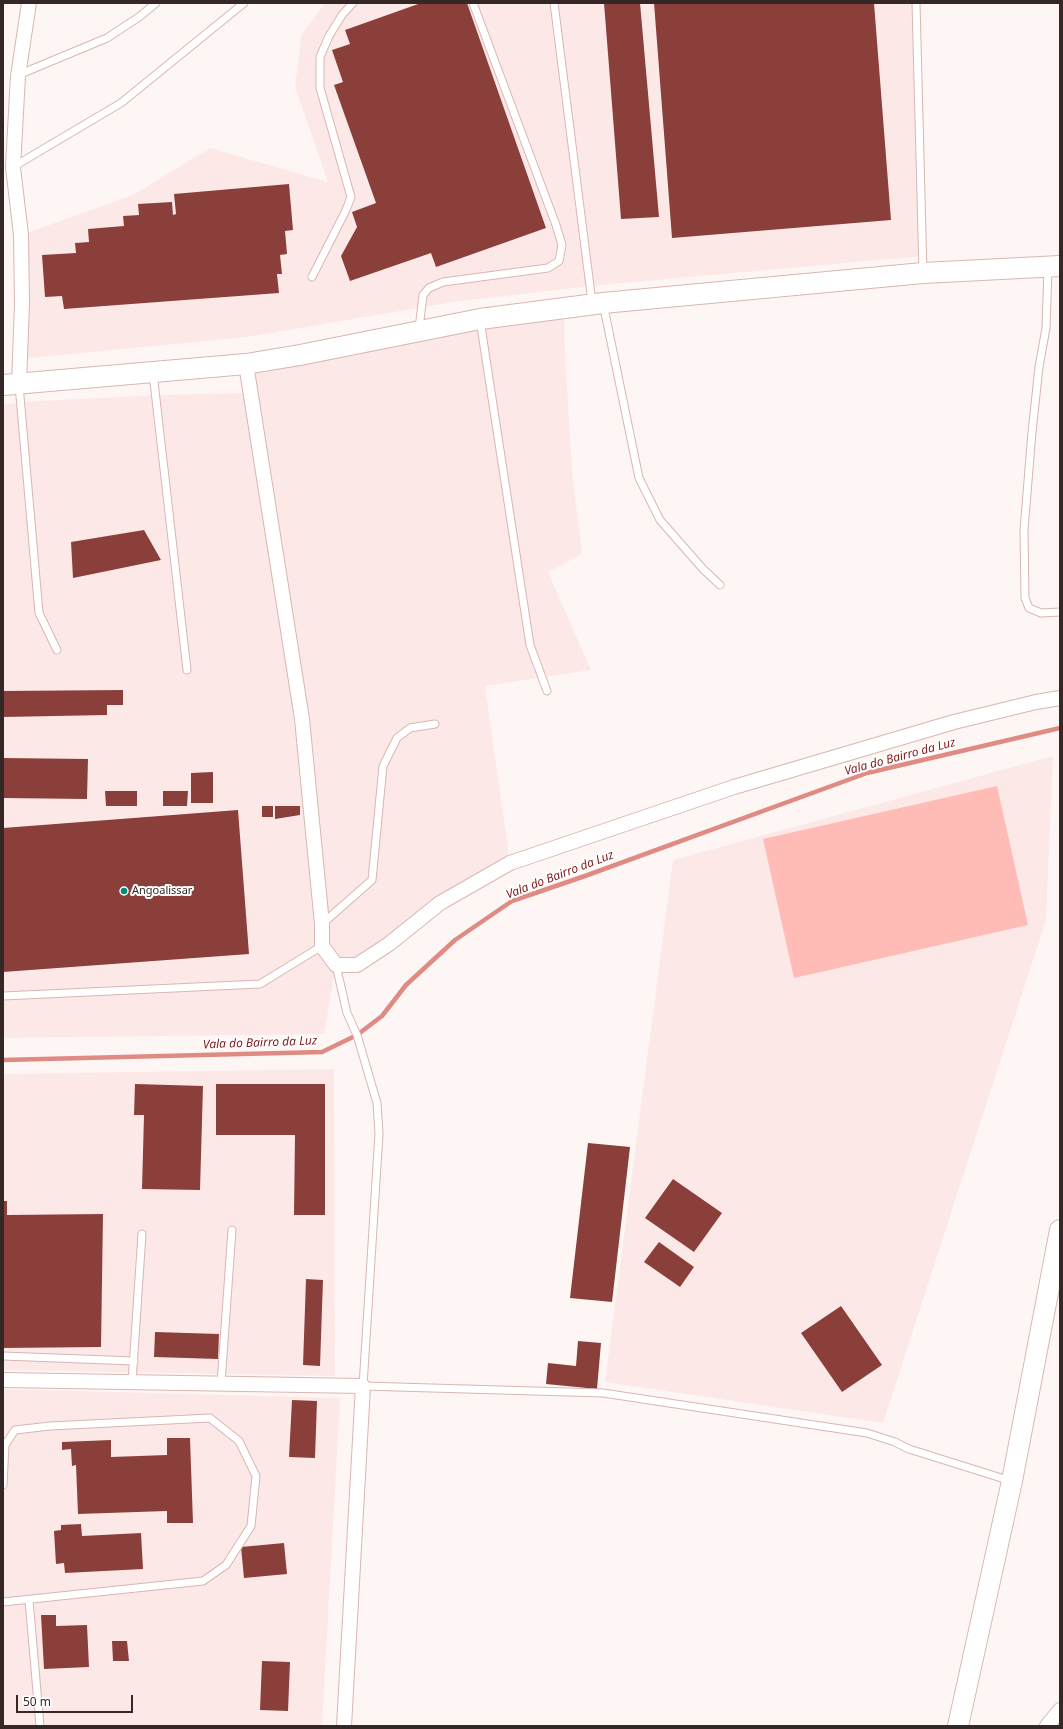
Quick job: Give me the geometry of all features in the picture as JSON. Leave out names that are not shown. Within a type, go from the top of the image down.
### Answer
[{"type":"street","points":[[29,3],[18,76],[13,167],[21,243],[22,304],[11,384],[246,364],[300,355],[480,318],[598,304],[923,273],[1054,267]]},
{"type":"street","points":[[246,364],[302,719],[322,924],[322,946],[336,965],[357,965],[389,944],[440,903],[510,864],[741,785],[954,722],[1036,702],[1060,698]]},
{"type":"street","points":[[958,1726],[1012,1481],[1060,1230]]},
{"type":"street","points":[[3,1380],[363,1386],[344,1726]]},
{"type":"street","points":[[1047,1726],[1060,1710]]},
{"type":"lane","points":[[18,76],[107,38],[139,17],[156,3]]},
{"type":"lane","points":[[13,167],[121,103],[244,3]]},
{"type":"lane","points":[[312,276],[346,210],[351,197],[320,88],[320,57],[342,15],[353,3]]},
{"type":"lane","points":[[419,331],[423,296],[429,288],[443,282],[548,268],[559,261],[562,246],[553,217],[473,3]]},
{"type":"lane","points":[[554,3],[598,304],[639,478],[660,520],[703,569],[720,585]]},
{"type":"lane","points":[[916,3],[923,273]]},
{"type":"lane","points":[[1054,267],[1033,425],[1024,530],[1025,598],[1029,608],[1041,613],[1060,612]]},
{"type":"lane","points":[[480,318],[530,645],[547,691]]},
{"type":"lane","points":[[153,373],[187,670]]},
{"type":"lane","points":[[11,384],[39,613],[57,650]]},
{"type":"lane","points":[[322,924],[372,880],[383,766],[396,738],[410,728],[435,724]]},
{"type":"lane","points":[[3,996],[260,984],[322,946]]},
{"type":"lane","points":[[336,965],[347,1013],[356,1035],[377,1103],[379,1134],[363,1386],[611,1394],[867,1433],[895,1442],[909,1449],[1012,1481]]},
{"type":"lane","points":[[222,1383],[232,1230]]},
{"type":"lane","points":[[132,1382],[142,1234]]},
{"type":"lane","points":[[3,1356],[134,1360]]},
{"type":"lane","points":[[3,1485],[5,1445],[15,1430],[50,1426],[210,1418],[239,1441],[256,1476],[251,1526],[226,1565],[203,1581],[3,1602]]},
{"type":"lane","points":[[30,1600],[40,1726]]},
{"type":"shaded area","points":[[325,3],[916,3],[923,256],[590,286],[453,302],[247,337],[20,359],[21,235],[133,195],[210,148],[328,182],[295,87],[302,34]]},
{"type":"shaded area","points":[[564,308],[572,472],[582,554],[548,572],[591,670],[485,686],[510,863],[357,965],[336,965],[324,1034],[3,1038],[3,405],[20,402],[156,395],[250,393],[246,364]]},
{"type":"shaded area","points":[[1053,756],[1046,920],[883,1423],[605,1382],[673,860]]},
{"type":"shaded area","points":[[997,786],[1028,925],[794,978],[763,839]]},
{"type":"shaded area","points":[[334,1069],[335,1376],[3,1370],[3,1074]]},
{"type":"shaded area","points":[[3,1389],[340,1398],[322,1726],[3,1726]]},
{"type":"building","points":[[421,3],[467,3],[546,228],[436,267],[431,253],[350,281],[341,256],[357,227],[352,212],[376,203],[334,85],[343,82],[332,50],[350,44],[345,30]]},
{"type":"building","points":[[604,3],[640,3],[659,217],[621,219]]},
{"type":"building","points":[[654,3],[874,3],[891,220],[672,238]]},
{"type":"building","points":[[289,184],[293,230],[285,231],[287,254],[280,255],[282,274],[277,274],[279,293],[64,309],[62,296],[45,297],[42,255],[76,253],[75,243],[89,242],[88,229],[124,226],[123,216],[139,215],[138,204],[172,202],[173,215],[176,214],[174,194]]},
{"type":"building","points":[[144,530],[161,560],[73,578],[71,542]]},
{"type":"building","points":[[123,690],[123,705],[107,705],[107,715],[3,717],[3,691]]},
{"type":"building","points":[[3,758],[88,759],[87,799],[3,798]]},
{"type":"building","points":[[213,772],[213,803],[191,803],[191,773]]},
{"type":"building","points":[[105,791],[137,791],[137,806],[106,806]]},
{"type":"building","points":[[163,791],[188,791],[187,806],[163,806]]},
{"type":"building","points":[[262,806],[273,806],[273,817],[262,817]]},
{"type":"building","points":[[275,806],[300,806],[300,815],[275,819]]},
{"type":"building","name":"Angoalissar","points":[[238,810],[249,954],[3,972],[3,828]]},
{"type":"building","points":[[135,1084],[203,1086],[200,1190],[142,1189],[144,1115],[134,1115]]},
{"type":"building","points":[[216,1084],[325,1084],[325,1215],[294,1215],[295,1135],[216,1135]]},
{"type":"building","points":[[588,1143],[630,1147],[612,1302],[570,1298]]},
{"type":"building","points":[[673,1179],[722,1213],[694,1252],[645,1218]]},
{"type":"building","points":[[3,1201],[7,1201],[7,1215],[103,1214],[101,1347],[3,1348]]},
{"type":"building","points":[[659,1242],[694,1267],[680,1287],[644,1262]]},
{"type":"building","points":[[306,1279],[323,1280],[320,1366],[303,1365]]},
{"type":"building","points":[[841,1306],[882,1365],[842,1392],[801,1333]]},
{"type":"building","points":[[155,1332],[219,1334],[218,1359],[154,1357]]},
{"type":"building","points":[[578,1341],[601,1343],[597,1389],[546,1384],[548,1363],[576,1366]]},
{"type":"building","points":[[292,1400],[317,1401],[315,1458],[289,1457]]},
{"type":"building","points":[[167,1438],[190,1438],[193,1523],[167,1523],[167,1511],[78,1514],[76,1465],[72,1466],[71,1449],[62,1450],[62,1442],[111,1440],[111,1457],[167,1455]]},
{"type":"building","points":[[81,1524],[82,1536],[141,1533],[143,1569],[65,1573],[64,1563],[56,1564],[54,1531],[61,1530],[61,1525]]},
{"type":"building","points":[[284,1543],[287,1574],[244,1578],[241,1547]]},
{"type":"building","points":[[41,1615],[56,1615],[56,1626],[87,1625],[89,1667],[44,1669]]},
{"type":"building","points":[[112,1641],[127,1641],[129,1661],[113,1661]]},
{"type":"building","points":[[262,1661],[290,1662],[288,1711],[260,1710]]},
{"type":"waterway","name":"Vala do Bairro da Luz","points":[[3,1060],[322,1052],[357,1035],[382,1016],[406,985],[455,940],[512,901],[585,876],[867,773],[1060,728]]},
{"type":"place","name":"Angoalissar","points":[[124,891]]}]
